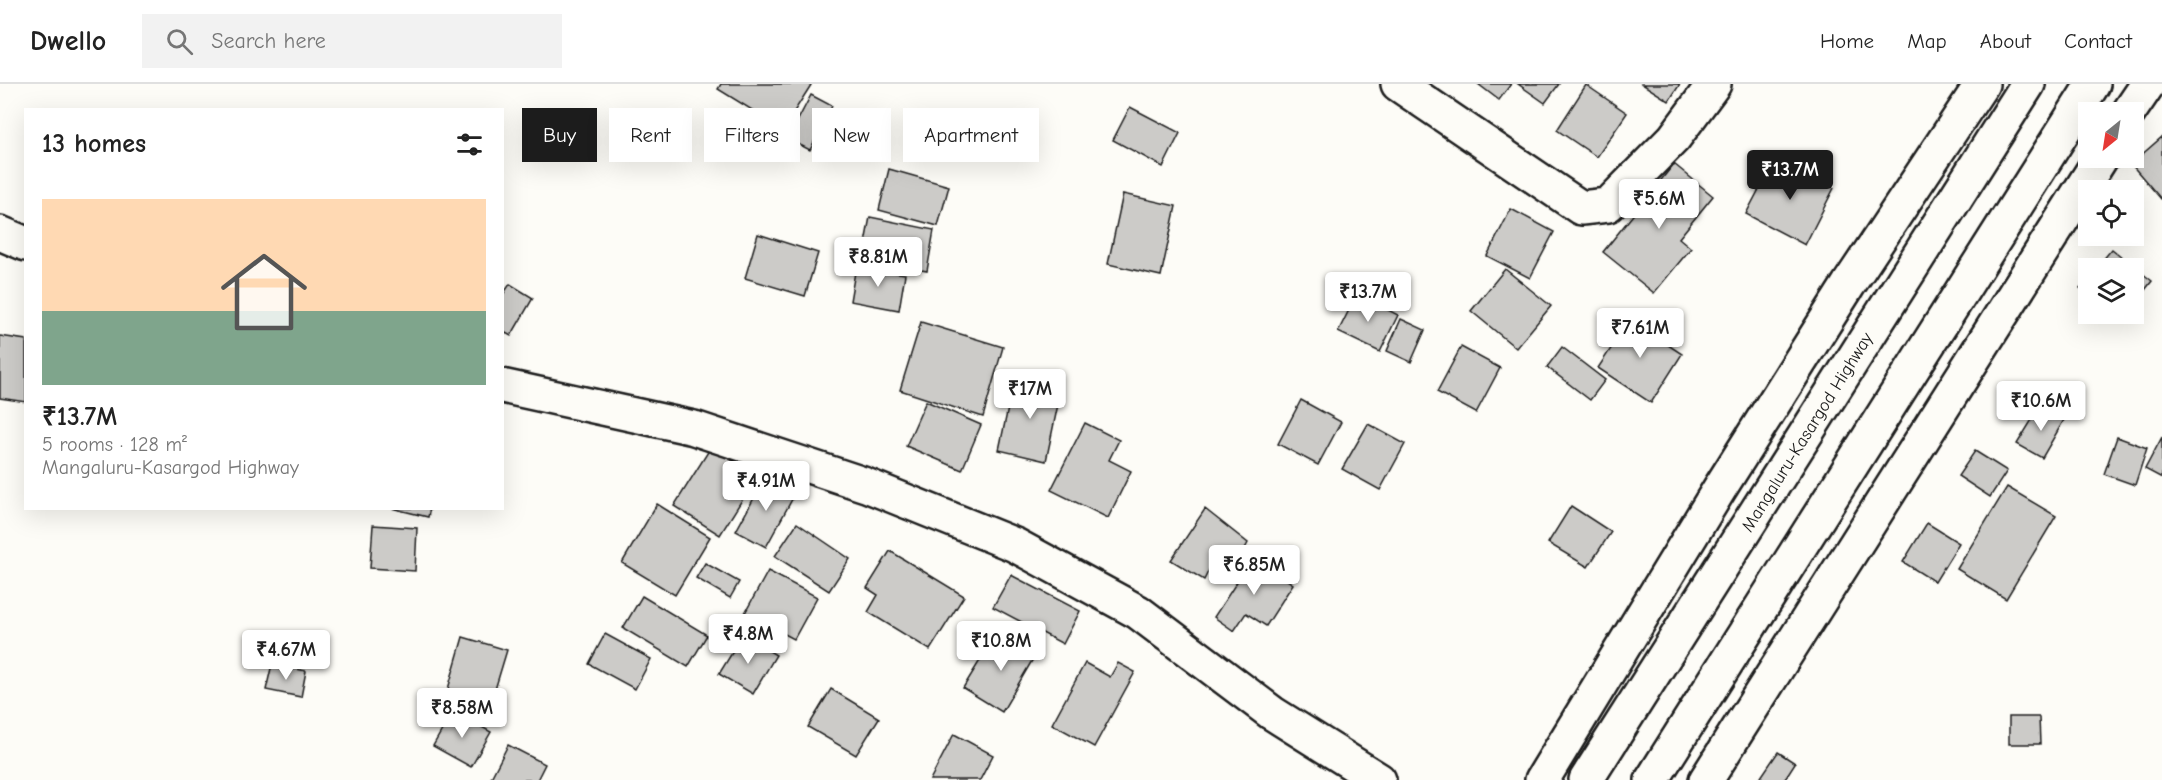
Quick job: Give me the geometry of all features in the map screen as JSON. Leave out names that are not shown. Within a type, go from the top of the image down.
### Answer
[{"type":"main road","points":[[1398,84],[1581,208],[1608,205],[1674,138],[1714,84]]},
{"type":"main road","points":[[1542,780],[1720,488],[1849,284],[1982,84]]},
{"type":"main road","name":"Mangaluru-Kasargod Highway","points":[[1586,780],[2028,84]]},
{"type":"main road","points":[[1652,780],[2093,84]]},
{"type":"main road","points":[[2136,102],[2148,84]]},
{"type":"main road","points":[[1706,780],[2095,168]]},
{"type":"main road","points":[[0,233],[24,243]]},
{"type":"main road","points":[[504,386],[694,428],[866,485],[1015,545],[1138,612],[1272,713],[1379,780]]},
{"type":"building","points":[[721,84],[811,85],[796,108],[749,108],[718,89]]},
{"type":"building","points":[[1478,84],[1511,84],[1499,100]]},
{"type":"building","points":[[1518,84],[1559,84],[1545,103]]},
{"type":"building","points":[[1642,84],[1680,84],[1669,101]]},
{"type":"building","points":[[1586,85],[1627,113],[1597,157],[1557,130]]},
{"type":"building","points":[[811,95],[832,106],[831,108],[812,108],[812,146],[810,150],[800,145],[800,116]]},
{"type":"building","points":[[1130,107],[1180,133],[1163,167],[1113,140]]},
{"type":"building","points":[[2162,137],[2161,199],[2134,168],[2144,168],[2144,153]]},
{"type":"building","points":[[1776,157],[1834,188],[1805,245],[1746,214]]},
{"type":"building","points":[[1674,164],[1713,196],[1679,238],[1691,248],[1654,293],[1603,252]]},
{"type":"building","points":[[889,169],[949,186],[938,226],[879,210]]},
{"type":"building","points":[[1123,194],[1176,206],[1161,276],[1108,264]]},
{"type":"building","points":[[1511,209],[1554,232],[1530,278],[1487,256]]},
{"type":"building","points":[[870,217],[934,230],[927,271],[862,259]]},
{"type":"building","points":[[758,234],[818,253],[805,296],[745,278]]},
{"type":"building","points":[[2112,249],[2123,258],[2104,258]]},
{"type":"building","points":[[856,266],[905,274],[899,310],[850,301]]},
{"type":"building","points":[[1505,269],[1551,306],[1516,348],[1471,311]]},
{"type":"building","points":[[2144,275],[2152,281],[2144,291]]},
{"type":"building","points":[[510,284],[533,298],[511,336],[504,332],[504,293]]},
{"type":"building","points":[[1357,294],[1398,315],[1380,352],[1338,332]]},
{"type":"building","points":[[1633,315],[1662,334],[1659,339],[1682,354],[1651,403],[1598,368]]},
{"type":"building","points":[[1401,319],[1425,330],[1411,362],[1387,351]]},
{"type":"building","points":[[921,322],[1003,347],[983,417],[900,390]]},
{"type":"building","points":[[0,336],[24,340],[24,402],[0,398]]},
{"type":"building","points":[[1461,347],[1500,368],[1476,413],[1437,392]]},
{"type":"building","points":[[1562,347],[1605,380],[1590,400],[1547,367]]},
{"type":"building","points":[[1014,380],[1061,390],[1046,461],[999,450]]},
{"type":"building","points":[[1301,400],[1341,422],[1318,465],[1278,444]]},
{"type":"building","points":[[926,401],[981,425],[962,470],[906,446]]},
{"type":"building","points":[[2041,405],[2064,420],[2042,458],[2017,444]]},
{"type":"building","points":[[1085,423],[1119,440],[1109,460],[1131,471],[1108,518],[1051,490]]},
{"type":"building","points":[[1368,424],[1405,444],[1380,490],[1342,469]]},
{"type":"building","points":[[2117,437],[2147,448],[2135,485],[2104,474]]},
{"type":"building","points":[[2162,437],[2162,478],[2145,469]]},
{"type":"building","points":[[711,447],[757,476],[720,535],[674,506]]},
{"type":"building","points":[[1975,451],[2007,471],[1990,497],[1958,476]]},
{"type":"building","points":[[766,476],[796,492],[766,547],[736,531]]},
{"type":"building","points":[[2007,487],[2056,516],[2006,599],[1957,569]]},
{"type":"building","points":[[657,504],[710,537],[675,595],[622,563]]},
{"type":"building","points":[[1571,506],[1611,532],[1588,567],[1548,543]]},
{"type":"building","points":[[1205,509],[1248,543],[1230,576],[1211,566],[1204,580],[1171,560]]},
{"type":"building","points":[[399,510],[430,510],[428,517]]},
{"type":"building","points":[[797,523],[850,559],[829,591],[775,556]]},
{"type":"building","points":[[1927,523],[1959,543],[1935,582],[1903,562]]},
{"type":"building","points":[[373,525],[417,528],[415,571],[370,568]]},
{"type":"building","points":[[890,551],[964,596],[930,650],[868,612],[878,595],[867,588]]},
{"type":"building","points":[[1253,557],[1293,584],[1266,626],[1246,613],[1234,631],[1214,617]]},
{"type":"building","points":[[705,563],[739,582],[730,598],[696,578]]},
{"type":"building","points":[[768,571],[817,597],[794,639],[745,613]]},
{"type":"building","points":[[1011,575],[1080,611],[1063,644],[993,607]]},
{"type":"building","points":[[642,596],[707,635],[688,667],[623,628]]},
{"type":"building","points":[[605,634],[651,659],[635,689],[589,664]]},
{"type":"building","points":[[743,635],[776,655],[753,694],[719,674]]},
{"type":"building","points":[[1021,635],[1040,647],[1002,712],[963,688],[992,641],[1011,652]]},
{"type":"building","points":[[463,637],[507,650],[487,716],[444,703]]},
{"type":"building","points":[[1085,663],[1110,677],[1118,663],[1135,672],[1094,747],[1052,724]]},
{"type":"building","points":[[272,664],[306,671],[301,697],[266,690]]},
{"type":"building","points":[[831,689],[879,718],[856,755],[808,727]]},
{"type":"building","points":[[453,711],[491,732],[471,767],[433,746]]},
{"type":"building","points":[[2009,717],[2039,717],[2040,744],[2009,744]]},
{"type":"building","points":[[954,734],[993,755],[980,780],[930,780]]},
{"type":"building","points":[[508,745],[545,764],[537,780],[490,780]]},
{"type":"building","points":[[1778,752],[1795,763],[1784,780],[1759,780]]}]
